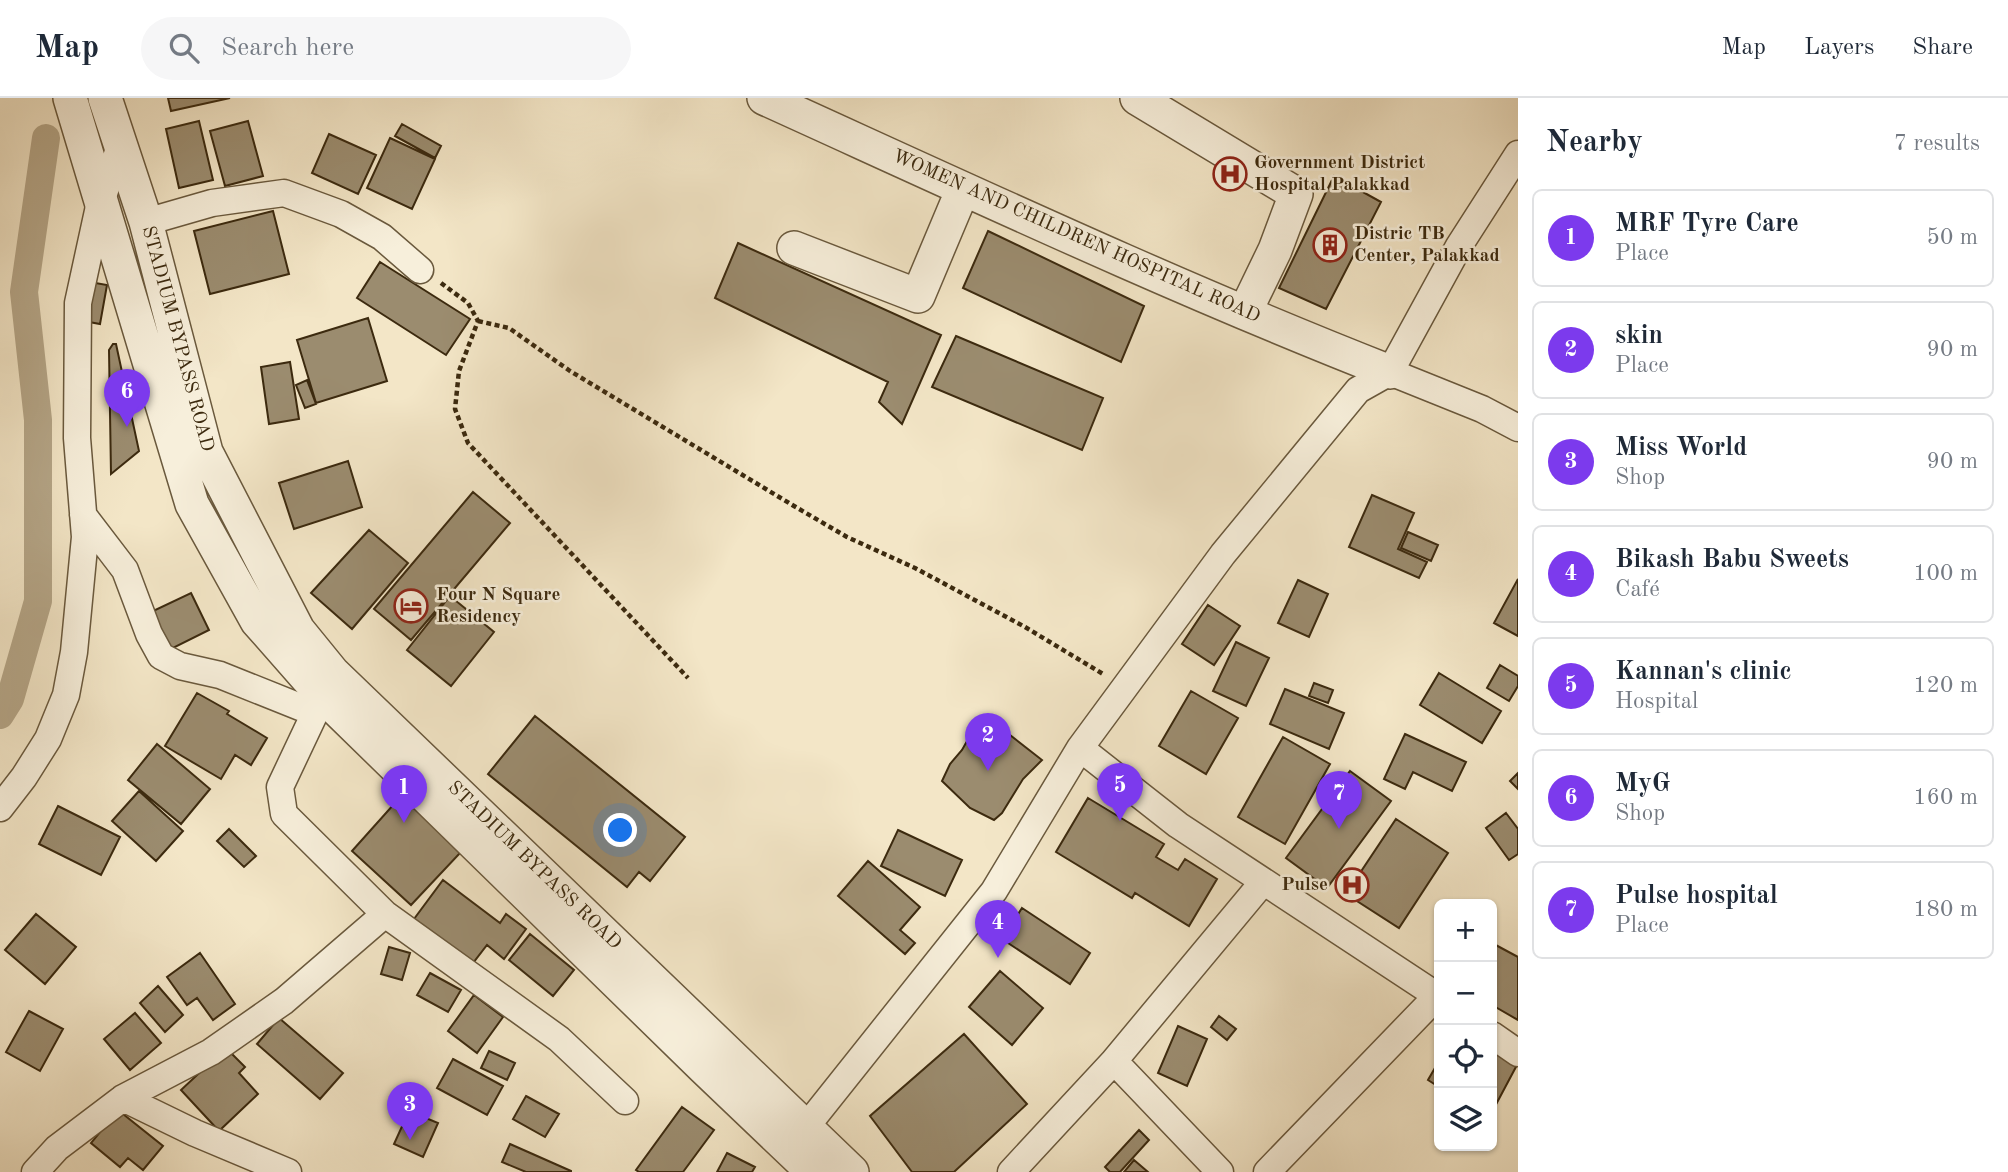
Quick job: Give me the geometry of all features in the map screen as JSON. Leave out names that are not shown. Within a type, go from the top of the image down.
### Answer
[{"type":"street","name":"STADIUM BYPASS ROAD","points":[[69,98],[192,504],[257,621],[319,705],[797,1138],[852,1172]]},
{"type":"street","name":"STADIUM BYPASS ROAD","points":[[105,98],[146,222],[205,452],[298,630],[333,673],[797,1138],[813,1172]]},
{"type":"street","name":"WOMEN AND CHILDREN HOSPITAL ROAD","points":[[764,98],[796,105],[963,189],[1390,372]]},
{"type":"street","points":[[1137,98],[1296,194],[1275,250],[1245,312]]},
{"type":"street","points":[[0,808],[24,777],[48,738],[66,695],[74,652],[85,537],[77,438],[78,303],[101,202],[120,146]]},
{"type":"street","points":[[797,1138],[994,891],[1080,748],[1223,554],[1358,390],[1390,372],[1459,246],[1518,154]]},
{"type":"street","points":[[794,248],[918,296],[963,189]]},
{"type":"street","points":[[146,222],[212,203],[284,193],[341,214],[382,237],[420,270]]},
{"type":"street","points":[[1390,372],[1482,409],[1518,428]]},
{"type":"street","points":[[83,515],[125,570],[149,634],[161,656],[180,666],[220,675],[319,705],[281,787],[284,814],[386,914],[559,1039],[625,1101]]},
{"type":"street","points":[[1080,748],[1178,825],[1434,993]]},
{"type":"street","points":[[1011,1172],[1114,1060],[1263,882]]},
{"type":"street","points":[[36,1172],[57,1148],[122,1098],[211,1052],[264,1015],[338,957],[386,914]]},
{"type":"street","points":[[1267,1172],[1434,1000]]},
{"type":"street","points":[[1497,1038],[1518,1053]]},
{"type":"street","points":[[1114,1060],[1220,1172]]},
{"type":"street","points":[[122,1098],[195,1133],[288,1172]]},
{"type":"path","points":[[420,270],[450,288],[468,303],[478,321],[509,328],[570,371],[710,457],[847,537],[915,568],[1025,627],[1096,669],[1122,691]]},
{"type":"path","points":[[478,321],[459,371],[455,409],[468,443],[688,678]]},
{"type":"building","points":[[168,98],[230,98],[171,111]]},
{"type":"building","points":[[199,121],[213,180],[179,188],[166,129]]},
{"type":"building","points":[[248,121],[263,176],[225,186],[210,131]]},
{"type":"building","points":[[402,124],[441,146],[435,158],[395,136]]},
{"type":"building","points":[[329,134],[376,155],[358,194],[312,173]]},
{"type":"building","points":[[390,138],[435,159],[412,209],[367,188]]},
{"type":"building","name":"Distric TB Center, Palakkad","points":[[1334,176],[1381,202],[1326,309],[1279,288]]},
{"type":"building","points":[[273,211],[289,274],[210,294],[194,231]]},
{"type":"building","points":[[988,231],[1144,306],[1121,362],[963,288]]},
{"type":"building","points":[[738,243],[941,335],[902,424],[879,402],[888,382],[715,298]]},
{"type":"building","points":[[380,262],[470,319],[446,355],[357,298]]},
{"type":"building","points":[[84,281],[107,285],[100,324],[78,320]]},
{"type":"building","points":[[368,318],[387,381],[316,403],[297,340]]},
{"type":"building","points":[[956,336],[1103,398],[1082,450],[932,387]]},
{"type":"building","points":[[116,344],[139,451],[111,474],[109,350]]},
{"type":"building","points":[[290,362],[299,419],[269,424],[261,367]]},
{"type":"building","points":[[307,380],[316,404],[305,408],[296,385]]},
{"type":"building","points":[[348,461],[362,507],[294,529],[279,483]]},
{"type":"building","points":[[473,492],[510,523],[411,640],[374,609]]},
{"type":"building","points":[[1372,495],[1414,513],[1398,549],[1427,562],[1419,578],[1349,547]]},
{"type":"building","points":[[369,530],[408,563],[352,629],[311,593]]},
{"type":"building","points":[[1408,532],[1438,545],[1431,561],[1401,548]]},
{"type":"building","points":[[1518,579],[1518,636],[1494,623]]},
{"type":"building","points":[[1298,580],[1328,594],[1309,637],[1278,623]]},
{"type":"building","points":[[191,593],[209,630],[169,650],[151,612]]},
{"type":"building","points":[[450,596],[494,632],[451,686],[407,650]]},
{"type":"building","points":[[1208,605],[1240,626],[1214,665],[1182,644]]},
{"type":"building","points":[[1236,642],[1269,658],[1246,706],[1213,691]]},
{"type":"building","points":[[1500,665],[1518,676],[1518,686],[1509,701],[1487,688]]},
{"type":"building","points":[[1439,673],[1501,711],[1482,743],[1420,705]]},
{"type":"building","points":[[1314,683],[1333,690],[1328,703],[1309,696]]},
{"type":"building","points":[[1285,689],[1344,713],[1329,749],[1270,724]]},
{"type":"building","points":[[1191,691],[1238,718],[1206,774],[1159,746]]},
{"type":"building","points":[[197,693],[229,711],[227,714],[267,738],[251,765],[235,755],[221,779],[165,746]]},
{"type":"building","points":[[535,716],[685,837],[650,881],[639,872],[627,887],[488,774]]},
{"type":"building","points":[[987,717],[1042,760],[1023,779],[1002,813],[994,820],[970,808],[942,781],[975,727]]},
{"type":"building","points":[[1405,734],[1466,762],[1452,791],[1413,772],[1405,789],[1384,779]]},
{"type":"building","points":[[1283,737],[1330,764],[1285,844],[1238,817]]},
{"type":"building","points":[[157,744],[210,789],[181,824],[128,780]]},
{"type":"building","points":[[1350,771],[1391,801],[1327,888],[1286,858]]},
{"type":"building","points":[[1518,773],[1518,789],[1510,781]]},
{"type":"building","points":[[139,791],[183,831],[156,861],[112,821]]},
{"type":"building","points":[[403,794],[460,853],[411,905],[352,851]]},
{"type":"building","points":[[1088,798],[1164,844],[1156,857],[1178,870],[1185,859],[1217,879],[1189,926],[1135,893],[1132,898],[1056,852]]},
{"type":"building","points":[[58,806],[120,837],[101,875],[39,844]]},
{"type":"building","points":[[1506,813],[1518,829],[1518,854],[1509,860],[1486,828]]},
{"type":"building","points":[[1396,819],[1448,853],[1399,928],[1346,894]]},
{"type":"building","points":[[229,829],[256,856],[244,867],[217,841]]},
{"type":"building","points":[[898,830],[962,860],[945,896],[881,866]]},
{"type":"building","points":[[868,861],[920,907],[900,930],[915,943],[905,954],[838,896]]},
{"type":"building","points":[[443,880],[500,923],[506,914],[526,929],[504,959],[487,945],[473,963],[414,919]]},
{"type":"building","points":[[1022,908],[1090,953],[1070,984],[1002,939]]},
{"type":"building","points":[[36,914],[76,947],[45,984],[5,950]]},
{"type":"building","points":[[530,934],[574,970],[553,996],[509,960]]},
{"type":"building","points":[[1497,946],[1518,957],[1518,1020],[1497,1008]]},
{"type":"building","points":[[389,947],[410,953],[402,980],[381,974]]},
{"type":"building","points":[[200,953],[235,1004],[213,1020],[197,998],[187,1005],[167,977]]},
{"type":"building","points":[[1000,971],[1043,1008],[1012,1045],[969,1007]]},
{"type":"building","points":[[430,973],[461,990],[448,1012],[417,995]]},
{"type":"building","points":[[158,986],[183,1015],[165,1032],[140,1003]]},
{"type":"building","points":[[474,995],[503,1017],[477,1053],[448,1031]]},
{"type":"building","points":[[29,1011],[63,1029],[40,1071],[6,1052]]},
{"type":"building","points":[[135,1013],[161,1043],[130,1070],[104,1039]]},
{"type":"building","points":[[1219,1016],[1236,1029],[1227,1040],[1211,1027]]},
{"type":"building","points":[[279,1018],[343,1073],[320,1099],[257,1044]]},
{"type":"building","points":[[1178,1026],[1207,1039],[1187,1086],[1158,1073]]},
{"type":"building","points":[[964,1034],[1027,1104],[954,1172],[912,1172],[870,1116]]},
{"type":"building","points":[[226,1048],[245,1067],[239,1073],[258,1094],[219,1131],[181,1090]]},
{"type":"building","points":[[1497,1050],[1518,1063],[1497,1103]]},
{"type":"building","points":[[489,1051],[515,1063],[507,1080],[481,1068]]},
{"type":"building","points":[[453,1059],[503,1086],[487,1115],[437,1088]]},
{"type":"building","points":[[1434,1070],[1434,1084],[1428,1080]]},
{"type":"building","points":[[526,1096],[559,1114],[545,1137],[513,1119]]},
{"type":"building","points":[[682,1107],[714,1130],[683,1172],[636,1170]]},
{"type":"building","points":[[118,1110],[163,1146],[143,1170],[128,1158],[120,1167],[91,1143]]},
{"type":"building","points":[[409,1111],[438,1123],[423,1157],[394,1144]]},
{"type":"building","points":[[1139,1130],[1149,1140],[1120,1172],[1110,1172],[1105,1167]]},
{"type":"building","points":[[510,1144],[571,1172],[526,1172],[502,1162]]},
{"type":"building","points":[[727,1153],[755,1167],[752,1172],[717,1172]]},
{"type":"building","points":[[1134,1160],[1148,1172],[1124,1172]]},
{"type":"waterway","points":[[0,715],[10,699],[38,601],[38,420],[24,292],[46,138]]},
{"type":"place","name":"Government District Hospital Palakkad","points":[[1230,174]]},
{"type":"place","name":"Distric TB Center, Palakkad","points":[[1330,245]]},
{"type":"place","name":"MyG","points":[[127,427]]},
{"type":"place","name":"Four N Square Residency","points":[[411,606]]},
{"type":"place","name":"skin","points":[[988,771]]},
{"type":"place","name":"Kannan's clinic","points":[[1120,821]]},
{"type":"place","name":"MRF Tyre Care","points":[[404,823]]},
{"type":"place","name":"Pulse hospital","points":[[1339,829]]},
{"type":"place","name":"Pulse","points":[[1352,885]]},
{"type":"place","name":"Bikash Babu Sweets","points":[[998,958]]},
{"type":"place","name":"Miss World","points":[[410,1140]]}]
